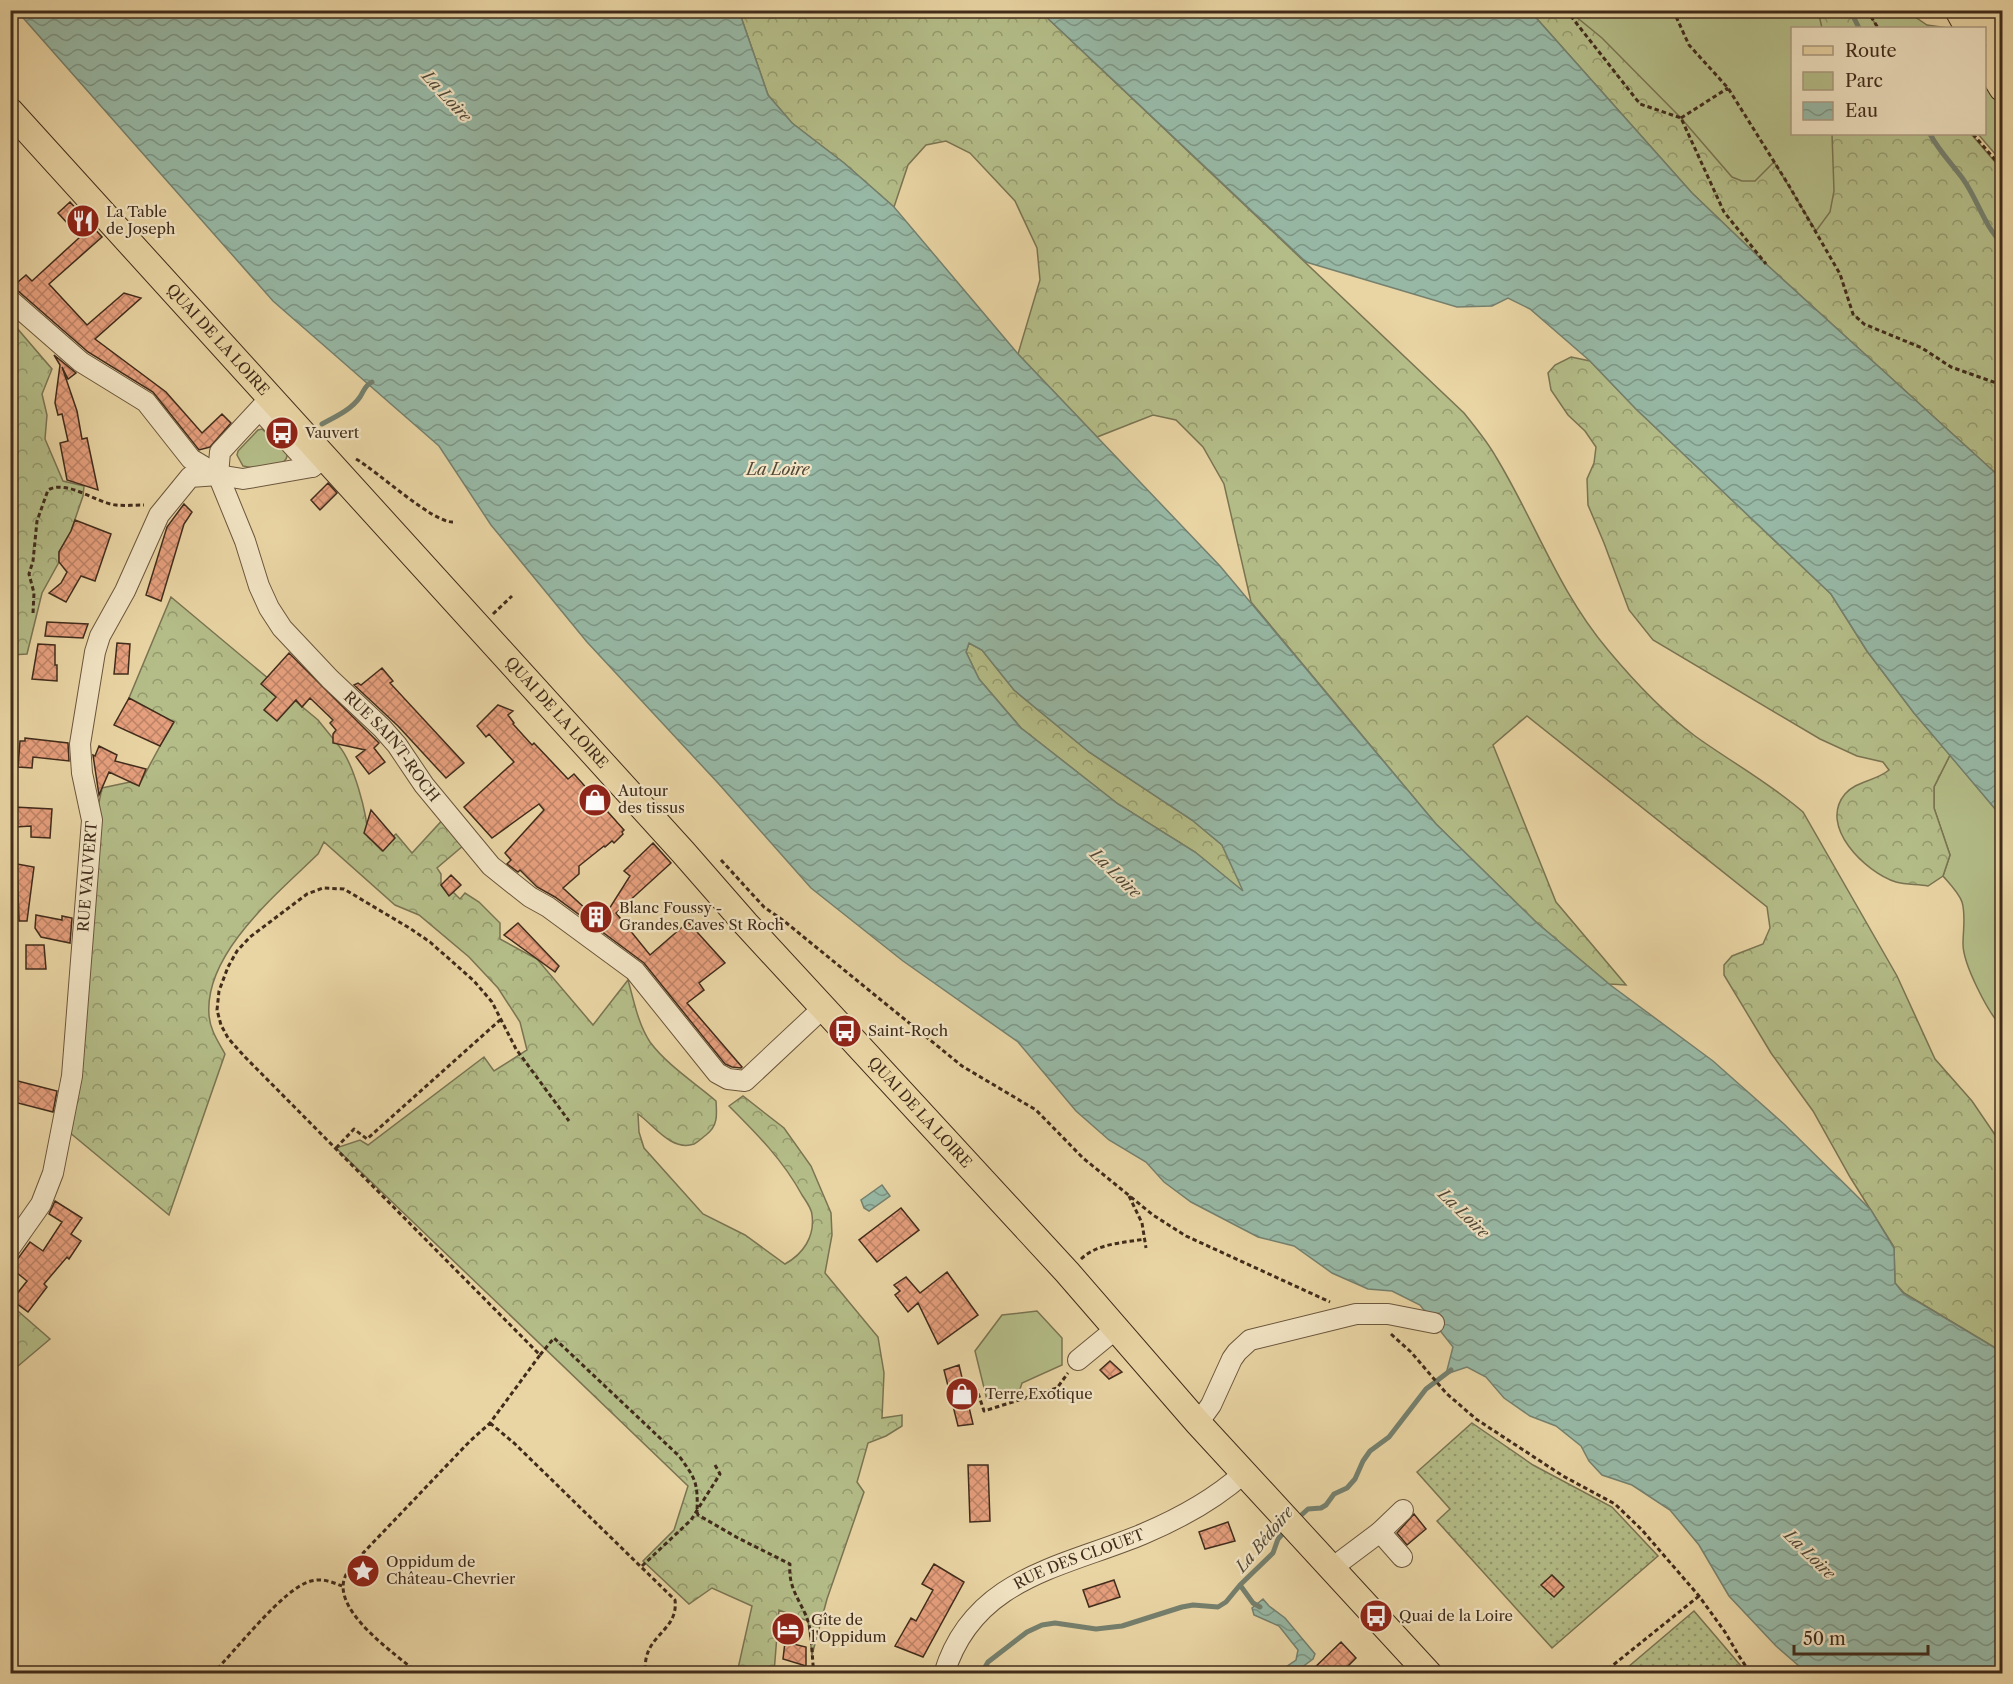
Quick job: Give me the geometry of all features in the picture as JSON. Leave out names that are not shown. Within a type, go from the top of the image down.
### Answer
[{"type":"main road","points":[[1958,10],[1967,27]]},
{"type":"main road","points":[[1983,10],[2002,46]]},
{"type":"main road","points":[[1986,61],[2002,88]]},
{"type":"main road","name":"QUAI DE LA LOIRE","points":[[10,111],[265,404],[683,852],[746,924],[1117,1329],[1244,1473]]},
{"type":"main road","points":[[1244,1473],[1429,1674]]},
{"type":"street","points":[[10,300],[81,362],[146,402],[191,459],[218,475],[243,480],[322,463]]},
{"type":"street","points":[[218,475],[220,452],[265,404]]},
{"type":"street","name":"RUE VAUVERT","points":[[10,1248],[41,1204],[53,1173],[72,1076],[92,820],[81,773],[80,744],[94,652],[164,508],[190,477],[218,475]]},
{"type":"street","name":"RUE SAINT-ROCH","points":[[218,475],[246,542],[259,586],[282,628],[397,745],[424,785],[491,866],[530,897],[548,907],[635,971],[717,1073],[728,1079],[745,1081],[824,1007]]},
{"type":"street","points":[[1198,1423],[1211,1405],[1232,1359],[1250,1340],[1356,1314],[1388,1314],[1434,1323]]},
{"type":"street","points":[[1078,1360],[1117,1329]]},
{"type":"street","name":"RUE DES CLOUET","points":[[944,1674],[948,1658],[969,1625],[997,1595],[1022,1580],[1178,1518],[1214,1498],[1244,1473]]},
{"type":"street","points":[[1332,1568],[1380,1532],[1403,1510]]},
{"type":"street","points":[[1380,1532],[1402,1557]]},
{"type":"path","points":[[1566,10],[1640,104],[1681,118],[1724,212],[1766,264]]},
{"type":"path","points":[[1673,10],[1689,45],[1728,88],[1788,184],[1840,274],[1850,307],[1857,319],[1922,348],[1951,367],[2002,385]]},
{"type":"path","points":[[1867,10],[1877,27]]},
{"type":"path","points":[[1681,118],[1728,88]]},
{"type":"path","points":[[1974,135],[2002,168]]},
{"type":"path","points":[[322,463],[340,457],[353,457],[415,502],[443,520],[453,522]]},
{"type":"path","points":[[33,613],[34,593],[29,574],[33,561],[37,521],[48,490],[62,487],[116,505],[145,505],[164,508]]},
{"type":"path","points":[[490,617],[512,596]]},
{"type":"path","points":[[540,1354],[228,1038],[217,1010],[219,991],[228,968],[244,944],[307,894],[323,888],[344,889],[430,942],[474,981],[492,1002],[516,1049],[569,1121]]},
{"type":"path","points":[[764,907],[962,1066],[1036,1110],[1083,1158],[1153,1215],[1186,1236],[1356,1314]]},
{"type":"path","points":[[336,1148],[354,1129],[367,1139],[500,1020]]},
{"type":"path","points":[[1128,1194],[1142,1223],[1146,1248]]},
{"type":"path","points":[[1088,1253],[1105,1245],[1145,1239]]},
{"type":"path","points":[[1390,1332],[1446,1393],[1476,1419],[1563,1476],[1615,1504],[1642,1530],[1700,1596],[1751,1674]]},
{"type":"path","points":[[419,1674],[370,1633],[349,1607],[344,1596],[344,1578],[351,1567],[435,1477],[490,1423],[554,1338],[679,1456],[694,1478],[698,1491],[698,1515],[738,1538],[790,1563],[789,1576],[792,1590],[810,1628],[814,1674]]},
{"type":"path","points":[[966,1393],[977,1390],[984,1411],[1057,1388],[1078,1360]]},
{"type":"path","points":[[490,1423],[514,1443],[675,1600],[674,1617],[647,1652],[644,1661],[646,1674]]},
{"type":"path","points":[[642,1566],[684,1528],[697,1512],[720,1474],[716,1465]]},
{"type":"path","points":[[212,1674],[290,1592],[313,1581],[328,1580],[343,1586]]},
{"type":"path","points":[[1602,1674],[1700,1596]]},
{"type":"green space","points":[[1905,10],[1927,25],[1941,27],[1791,27],[1791,135],[1970,135],[2002,174],[2002,575],[1538,11]]},
{"type":"green space","points":[[739,11],[1040,11],[1464,413],[1485,440],[1510,481],[1575,604],[1590,627],[1618,661],[1683,727],[1803,812],[1897,976],[1935,1059],[1972,1101],[2002,1145],[2002,1352],[1904,1293],[1895,1283],[1894,1247],[1850,1177],[1813,1111],[1771,1053],[1724,975],[1724,965],[1732,956],[1763,944],[1770,928],[1767,907],[1527,716],[1493,745],[1556,902],[1626,985],[1609,984],[1537,923],[1436,824],[1251,602],[1224,484],[1203,447],[1176,420],[1153,415],[1097,437],[1018,354],[1040,280],[1037,248],[1015,201],[970,153],[946,141],[926,145],[908,165],[894,207],[844,163],[792,123],[768,95]]},
{"type":"green space","points":[[1530,11],[1569,11],[1602,38],[1681,118],[1732,177],[1742,181],[1755,181],[1774,162],[1816,231],[1830,212],[1834,191],[1832,135],[1972,135],[2002,170],[2002,479],[1766,264],[1692,193]]},
{"type":"green space","points":[[1818,11],[1867,11],[1877,27],[1822,27]]},
{"type":"green space","points":[[1986,77],[2002,103],[2002,162],[1979,135],[1986,135]]},
{"type":"green space","points":[[10,320],[52,369],[42,394],[47,415],[45,439],[63,481],[84,486],[83,496],[71,531],[59,552],[59,562],[42,593],[27,654],[11,655]]},
{"type":"green space","points":[[1571,357],[1590,361],[1636,409],[1831,594],[1867,651],[1914,713],[1950,755],[1934,787],[1934,808],[1950,855],[1943,876],[1928,886],[1904,884],[1884,877],[1859,858],[1841,833],[1837,820],[1838,807],[1845,794],[1855,786],[1889,770],[1883,762],[1857,756],[1820,739],[1653,640],[1629,610],[1588,505],[1587,479],[1594,463],[1596,447],[1585,431],[1568,415],[1551,390],[1548,373],[1555,365]]},
{"type":"green space","points":[[262,429],[287,452],[286,458],[278,465],[271,467],[243,466],[237,455],[238,451],[258,430]]},
{"type":"green space","points":[[171,597],[318,720],[345,754],[350,764],[362,802],[368,837],[382,851],[386,842],[396,834],[412,853],[448,814],[470,840],[437,868],[441,874],[441,885],[449,895],[453,892],[460,899],[465,893],[479,902],[500,923],[500,939],[537,959],[593,1025],[628,980],[639,1020],[650,1042],[673,1066],[716,1101],[713,1128],[694,1144],[678,1144],[670,1141],[638,1114],[639,1132],[644,1148],[703,1214],[745,1235],[785,1264],[802,1250],[810,1238],[811,1210],[795,1182],[759,1137],[729,1106],[743,1096],[784,1128],[811,1166],[831,1213],[832,1235],[825,1273],[878,1337],[884,1373],[882,1418],[902,1415],[902,1426],[868,1443],[857,1482],[864,1492],[827,1599],[812,1655],[808,1621],[779,1610],[774,1673],[737,1673],[752,1606],[712,1588],[689,1604],[643,1561],[674,1530],[688,1486],[336,1148],[360,1140],[368,1145],[484,1057],[494,1071],[527,1050],[520,1022],[498,988],[469,957],[419,915],[395,905],[324,842],[318,854],[247,926],[218,969],[211,992],[209,1015],[213,1031],[225,1054],[169,1215],[63,1127],[98,807],[102,788],[130,782],[139,785],[160,746],[129,698]]},
{"type":"green space","points":[[969,643],[982,650],[1014,690],[1089,752],[1192,820],[1222,845],[1244,892],[1195,852],[1118,804],[1021,728],[979,679],[966,652]]},
{"type":"green space","points":[[1950,755],[2002,817],[2002,1027],[1977,988],[1967,963],[1963,944],[1962,902],[1943,876],[1950,855],[1934,808],[1934,787]]},
{"type":"green space","points":[[11,1305],[50,1339],[11,1372]]},
{"type":"green space","points":[[1037,1311],[1062,1338],[1062,1365],[1022,1383],[1019,1392],[987,1400],[975,1351],[1002,1315]]},
{"type":"green space","points":[[1472,1423],[1533,1465],[1612,1507],[1658,1556],[1552,1648],[1437,1521],[1450,1509],[1417,1472]]},
{"type":"green space","points":[[1694,1611],[1747,1673],[1621,1673]]},
{"type":"water","name":"La Loire","points":[[17,11],[739,11],[768,95],[792,123],[844,163],[894,207],[1018,354],[1220,566],[1436,824],[1537,923],[1609,984],[1713,1061],[1784,1124],[1871,1210],[1894,1248],[1895,1283],[1903,1293],[2002,1352],[2002,1673],[1807,1673],[1776,1646],[1729,1596],[1699,1545],[1670,1510],[1632,1485],[1602,1475],[1589,1461],[1581,1446],[1556,1426],[1530,1416],[1504,1398],[1486,1377],[1467,1367],[1446,1374],[1453,1347],[1420,1305],[1392,1291],[1368,1289],[1332,1273],[1294,1246],[1258,1237],[1191,1202],[1164,1182],[1146,1162],[1109,1140],[1076,1111],[1018,1042],[903,961],[811,888],[718,783],[587,642],[491,525],[439,446],[273,301]],"holes":[[[969,643],[982,650],[1014,690],[1089,752],[1192,820],[1222,845],[1243,891],[1195,852],[1118,804],[1021,728],[979,679],[966,652]]]},
{"type":"water","points":[[1040,11],[1530,11],[1692,193],[1766,264],[2002,479],[2002,817],[1914,713],[1867,651],[1831,594],[1636,409],[1590,361],[1530,309],[1508,298],[1492,306],[1457,307],[1306,262]]},
{"type":"water","points":[[882,1185],[890,1196],[869,1211],[864,1208],[861,1200]]},
{"type":"water","points":[[1263,1599],[1285,1618],[1315,1654],[1313,1659],[1294,1673],[1277,1673],[1296,1660],[1298,1650],[1279,1626],[1254,1615],[1252,1608]]},
{"type":"building","points":[[70,202],[102,237],[49,284],[87,325],[124,293],[141,298],[95,339],[166,392],[202,433],[222,414],[231,423],[210,447],[199,450],[153,392],[88,352],[18,291],[11,288],[26,275],[32,281],[80,237],[58,213]]},
{"type":"building","points":[[54,355],[76,373],[68,379],[62,367],[77,411],[82,439],[87,438],[98,490],[67,480],[60,443],[68,441],[62,414],[58,415],[55,403],[60,365]]},
{"type":"building","points":[[328,483],[337,493],[320,510],[311,500]]},
{"type":"building","points":[[184,504],[192,512],[184,524],[161,601],[146,595],[167,527]]},
{"type":"building","points":[[75,520],[111,534],[95,581],[81,576],[66,602],[49,593],[61,583],[67,572],[59,562],[59,552]]},
{"type":"building","points":[[47,622],[88,624],[83,638],[45,636]]},
{"type":"building","points":[[117,643],[130,644],[128,674],[114,674]]},
{"type":"building","points":[[38,644],[55,645],[57,681],[32,679]]},
{"type":"building","points":[[289,653],[379,743],[374,748],[385,762],[369,774],[356,757],[365,750],[333,743],[333,734],[336,730],[330,723],[333,720],[310,698],[302,707],[296,700],[277,721],[264,710],[276,697],[261,684]]},
{"type":"building","points":[[382,668],[393,681],[390,683],[464,763],[446,778],[398,726],[354,685],[358,683],[361,685]]},
{"type":"building","points":[[129,698],[174,722],[160,746],[114,725]]},
{"type":"building","points":[[498,705],[513,711],[508,715],[513,724],[532,745],[534,743],[568,779],[574,774],[624,830],[614,843],[612,841],[604,846],[579,866],[579,874],[563,888],[587,910],[581,916],[537,887],[520,870],[518,872],[507,864],[511,860],[505,853],[544,810],[539,804],[492,838],[464,807],[514,762],[489,734],[486,737],[477,726]]},
{"type":"building","points":[[25,738],[68,743],[69,761],[33,757],[32,768],[18,767],[20,741],[25,741]]},
{"type":"building","points":[[99,746],[117,755],[115,761],[146,769],[139,786],[109,772],[99,795],[93,755],[95,756]]},
{"type":"building","points":[[14,807],[52,809],[50,838],[31,837],[31,826],[16,827]]},
{"type":"building","points":[[371,810],[395,838],[383,851],[364,833]]},
{"type":"building","points":[[653,843],[671,863],[616,913],[650,955],[688,922],[725,963],[699,983],[704,990],[687,1003],[741,1068],[725,1064],[644,963],[597,928],[630,876],[624,871]]},
{"type":"building","points":[[17,864],[34,867],[27,921],[19,921]]},
{"type":"building","points":[[451,875],[461,885],[449,896],[441,885]]},
{"type":"building","points":[[36,915],[62,920],[62,916],[72,918],[70,943],[41,937],[35,928]]},
{"type":"building","points":[[518,923],[559,966],[555,972],[504,935]]},
{"type":"building","points":[[26,945],[44,945],[46,969],[26,969]]},
{"type":"building","points":[[10,1079],[57,1091],[53,1112],[10,1101]]},
{"type":"building","points":[[55,1201],[82,1218],[71,1234],[81,1241],[69,1259],[67,1257],[44,1284],[47,1287],[28,1312],[12,1300],[27,1281],[11,1268],[30,1242],[43,1251],[62,1222],[49,1214]]},
{"type":"building","points":[[901,1208],[919,1230],[877,1262],[859,1240]]},
{"type":"building","points":[[947,1272],[978,1315],[938,1344],[918,1303],[908,1312],[895,1295],[900,1291],[894,1285],[906,1277],[920,1293]]},
{"type":"building","points":[[1110,1361],[1122,1372],[1109,1379],[1100,1370]]},
{"type":"building","points":[[959,1365],[973,1424],[958,1426],[944,1370]]},
{"type":"building","points":[[968,1465],[988,1465],[990,1521],[970,1522]]},
{"type":"building","points":[[1414,1514],[1426,1529],[1407,1545],[1397,1533]]},
{"type":"building","points":[[1228,1522],[1235,1541],[1205,1549],[1199,1532]]},
{"type":"building","points":[[934,1564],[964,1582],[923,1657],[895,1646],[911,1618],[916,1621],[933,1590],[922,1584]]},
{"type":"building","points":[[1552,1575],[1564,1587],[1554,1597],[1541,1585]]},
{"type":"building","points":[[1114,1580],[1120,1597],[1089,1607],[1083,1590]]},
{"type":"building","points":[[785,1642],[806,1647],[806,1666],[783,1659]]},
{"type":"building","points":[[1341,1642],[1356,1658],[1340,1674],[1308,1674]]},
{"type":"waterway","points":[[1850,10],[1858,27]]},
{"type":"waterway","points":[[1931,135],[1963,179],[1990,229],[2002,243]]},
{"type":"waterway","points":[[322,424],[352,406],[366,386],[372,382]]},
{"type":"waterway","name":"La Bédoire","points":[[1297,1519],[1308,1509],[1321,1508],[1326,1505],[1334,1494],[1347,1488],[1355,1479],[1370,1451],[1389,1437],[1426,1389],[1451,1370]]},
{"type":"waterway","name":"La Bédoire","points":[[981,1674],[988,1662],[1027,1632],[1042,1625],[1055,1623],[1096,1629],[1122,1626],[1193,1605],[1218,1607],[1226,1602],[1273,1553],[1278,1539],[1286,1530]]},
{"type":"waterway","points":[[1240,1585],[1253,1603],[1260,1607]]},
{"type":"place","name":"La Table de Joseph","points":[[83,221]]},
{"type":"place","name":"Vauvert","points":[[282,433]]},
{"type":"place","name":"Autour des tissus","points":[[595,800]]},
{"type":"place","name":"Blanc Foussy - Grandes Caves St Roch","points":[[596,917]]},
{"type":"place","name":"Saint-Roch","points":[[845,1031]]},
{"type":"place","name":"Terre Exotique","points":[[962,1394]]},
{"type":"place","name":"Oppidum de Château-Chevrier","points":[[363,1571]]},
{"type":"place","name":"Quai de la Loire","points":[[1376,1616]]},
{"type":"place","name":"Gîte de l'Oppidum","points":[[788,1629]]}]
